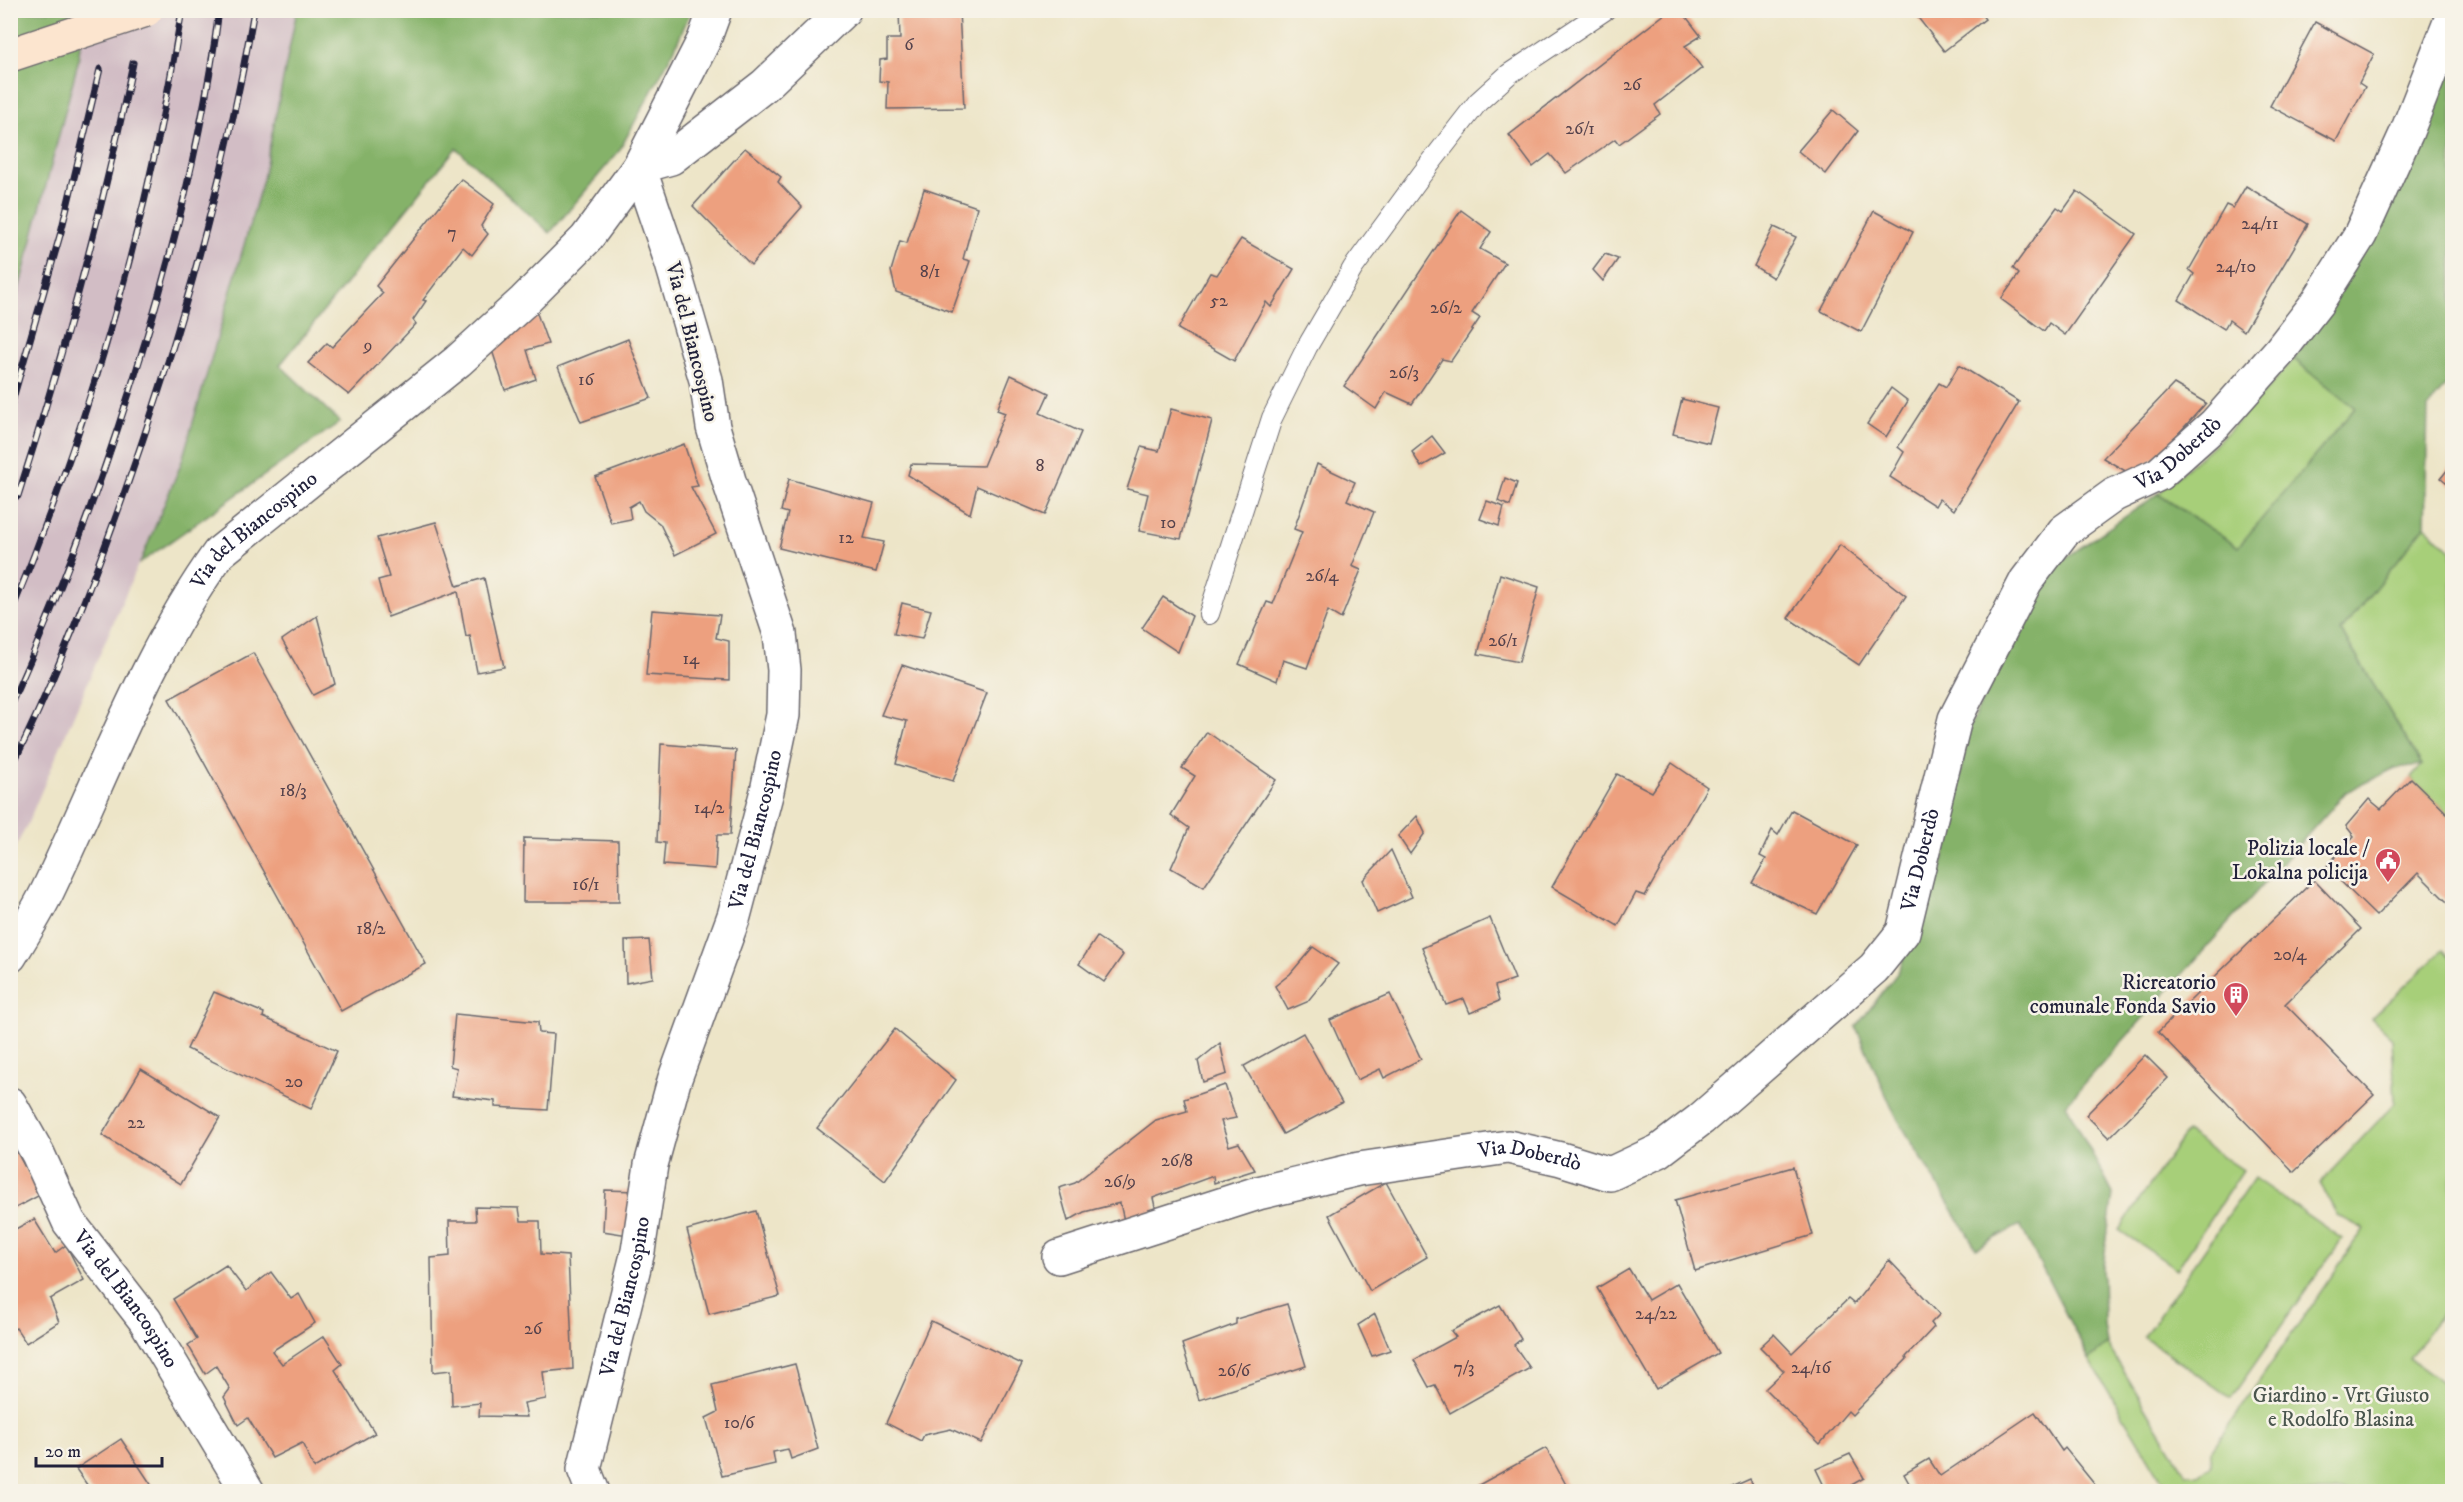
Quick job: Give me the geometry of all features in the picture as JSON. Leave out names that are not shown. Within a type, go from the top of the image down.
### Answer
[{"type":"main road","points":[[10,55],[146,10]]},
{"type":"street","name":"Via del Biancospino","points":[[10,956],[45,895],[146,675],[193,590],[219,553],[458,361],[516,309],[586,239],[639,166],[704,40],[715,10]]},
{"type":"street","points":[[639,166],[671,158],[765,85],[844,10]]},
{"type":"street","name":"Via Doberdò","points":[[1059,1257],[1258,1193],[1359,1170],[1508,1147],[1561,1159],[1610,1174],[1659,1151],[1701,1119],[1874,968],[1903,932],[1955,719],[2026,581],[2064,531],[2114,495],[2159,474],[2215,424],[2305,319],[2360,235],[2406,134],[2452,17]]},
{"type":"street","name":"Via del Biancospino","points":[[593,1491],[584,1469],[638,1251],[651,1165],[674,1082],[734,916],[767,791],[783,715],[784,670],[780,634],[713,427],[703,369],[672,264],[639,166]]},
{"type":"street","name":"Via del Biancospino","points":[[10,1104],[38,1154],[69,1222],[145,1320],[248,1491]]},
{"type":"lane","points":[[1209,614],[1272,418],[1307,347],[1353,268],[1478,102],[1509,75],[1605,10]]},
{"type":"shaded area","points":[[84,11],[297,11],[263,179],[181,464],[27,825],[11,856],[11,313],[78,62]]},
{"type":"green space","points":[[297,10],[691,11],[674,50],[619,151],[550,233],[456,148],[280,365],[340,422],[140,563],[181,464],[263,179]]},
{"type":"green space","points":[[11,11],[84,11],[78,62],[11,313]]},
{"type":"green space","points":[[2452,61],[2452,378],[2428,407],[2425,526],[2341,631],[2422,765],[2395,768],[2346,792],[2066,1104],[2113,1194],[2103,1267],[2104,1324],[2107,1344],[2089,1359],[2020,1225],[1976,1248],[1895,1115],[1856,1027],[1898,972],[1941,871],[1970,725],[2048,570],[2158,494],[2238,547],[2355,408],[2294,359],[2344,286],[2436,106]]},
{"type":"green space","points":[[2294,359],[2355,408],[2238,548],[2158,494],[2231,429]]},
{"type":"green space","points":[[2425,526],[2452,551],[2452,818],[2411,778],[2422,765],[2341,631]]},
{"type":"green space","name":"Giardino - Vrt Giusto e Rodolfo Blasina","points":[[2443,950],[2452,960],[2452,1299],[2409,1358],[2452,1390],[2452,1491],[2155,1491],[2164,1484],[2089,1359],[2107,1344],[2186,1474],[2199,1475],[2210,1466],[2211,1451],[2364,1229],[2337,1215],[2320,1183],[2395,1103],[2392,1038],[2371,1018]]},
{"type":"green space","points":[[2186,1132],[2243,1170],[2177,1269],[2119,1230]]},
{"type":"green space","points":[[2254,1178],[2342,1239],[2231,1398],[2144,1337]]},
{"type":"building","points":[[899,10],[959,10],[964,108],[887,109],[888,82],[879,81],[880,60],[887,59],[887,39],[900,39]]},
{"type":"building","points":[[1670,10],[1681,10],[1701,36],[1685,46],[1702,68],[1655,105],[1660,114],[1619,144],[1615,139],[1566,173],[1550,154],[1533,167],[1509,135]]},
{"type":"building","points":[[1912,10],[1978,10],[1985,19],[1944,51]]},
{"type":"building","points":[[2315,22],[2374,54],[2359,83],[2365,87],[2336,141],[2270,106]]},
{"type":"building","points":[[1833,110],[1858,131],[1826,174],[1798,151]]},
{"type":"building","points":[[745,148],[781,177],[778,182],[802,207],[751,265],[693,206]]},
{"type":"building","points":[[461,179],[494,204],[481,226],[488,234],[472,255],[463,247],[423,300],[426,301],[413,320],[416,324],[349,395],[308,363],[327,343],[332,347],[383,293],[376,286]]},
{"type":"building","points":[[2246,186],[2308,224],[2244,331],[2229,320],[2224,329],[2179,300],[2194,274],[2189,270],[2226,205],[2233,208]]},
{"type":"building","points":[[924,189],[977,207],[963,259],[970,261],[952,312],[896,292],[891,271],[900,241],[907,243]]},
{"type":"building","points":[[2077,191],[2136,234],[2065,335],[2049,323],[2044,331],[2001,299],[2019,274],[2013,268],[2057,207],[2063,211]]},
{"type":"building","points":[[1461,210],[1491,232],[1480,249],[1505,263],[1472,313],[1480,318],[1451,361],[1442,359],[1412,404],[1386,392],[1376,409],[1344,386]]},
{"type":"building","points":[[1874,211],[1913,232],[1861,332],[1821,311]]},
{"type":"building","points":[[1774,227],[1796,237],[1773,278],[1754,266]]},
{"type":"building","points":[[1241,239],[1294,269],[1271,307],[1266,302],[1234,361],[1178,329],[1210,273],[1217,275]]},
{"type":"building","points":[[1605,254],[1618,259],[1603,281],[1593,270]]},
{"type":"building","points":[[535,308],[548,344],[527,350],[536,379],[505,390],[491,347]]},
{"type":"building","points":[[628,339],[651,398],[581,422],[558,367]]},
{"type":"building","points":[[1959,365],[2019,402],[1954,510],[1939,499],[1935,506],[1890,477],[1904,452],[1898,447],[1939,383],[1946,387]]},
{"type":"building","points":[[1011,375],[1049,393],[1040,413],[1081,432],[1045,515],[977,486],[970,514],[908,475],[911,464],[983,466],[1005,413],[997,410]]},
{"type":"building","points":[[2174,384],[2206,403],[2168,445],[2134,476],[2103,458]]},
{"type":"building","points":[[1891,388],[1908,401],[1886,437],[1867,424]]},
{"type":"building","points":[[1682,399],[1718,408],[1709,443],[1673,434]]},
{"type":"building","points":[[1171,409],[1212,420],[1181,539],[1139,531],[1148,494],[1127,489],[1141,447],[1159,451]]},
{"type":"building","points":[[1432,436],[1445,453],[1421,467],[1412,452]]},
{"type":"building","points":[[684,444],[698,486],[691,487],[716,534],[675,555],[660,524],[644,511],[639,501],[629,507],[631,519],[611,523],[595,477]]},
{"type":"building","points":[[1317,464],[1355,482],[1347,500],[1374,512],[1352,566],[1361,570],[1341,619],[1328,611],[1307,668],[1283,660],[1277,681],[1239,664],[1267,602],[1273,604],[1302,532],[1294,529]]},
{"type":"building","points":[[2452,464],[2452,487],[2441,478]]},
{"type":"building","points":[[1505,478],[1517,483],[1510,506],[1498,501]]},
{"type":"building","points":[[789,479],[874,503],[864,538],[884,542],[876,572],[779,548],[788,513],[781,511]]},
{"type":"building","points":[[1487,501],[1504,507],[1499,526],[1480,519]]},
{"type":"building","points":[[436,522],[457,586],[484,578],[504,667],[477,672],[470,636],[466,637],[458,591],[388,617],[378,580],[389,577],[377,538]]},
{"type":"building","points":[[1840,545],[1906,596],[1859,665],[1788,618]]},
{"type":"building","points":[[1500,574],[1539,587],[1519,662],[1478,654]]},
{"type":"building","points":[[1163,597],[1192,616],[1178,652],[1142,628]]},
{"type":"building","points":[[902,603],[931,610],[922,639],[894,634]]},
{"type":"building","points":[[652,610],[720,615],[716,638],[729,641],[729,680],[646,675]]},
{"type":"building","points":[[317,616],[335,684],[313,695],[282,640]]},
{"type":"building","points":[[253,653],[426,964],[341,1011],[169,699]]},
{"type":"building","points":[[902,665],[987,693],[953,781],[896,764],[907,721],[881,715]]},
{"type":"building","points":[[1207,732],[1276,780],[1204,887],[1171,868],[1189,828],[1171,815],[1195,776],[1182,768]]},
{"type":"building","points":[[661,744],[736,750],[730,835],[717,835],[715,869],[663,865],[665,843],[657,842]]},
{"type":"building","points":[[1672,763],[1707,787],[1645,896],[1636,893],[1618,926],[1552,887],[1617,774],[1652,792]]},
{"type":"building","points":[[2411,778],[2452,818],[2452,907],[2418,873],[2376,916],[2326,867],[2354,836],[2346,826],[2369,799],[2381,809]]},
{"type":"building","points":[[1792,810],[1857,845],[1817,914],[1752,883],[1766,859],[1760,856],[1772,830],[1778,835]]},
{"type":"building","points":[[1417,816],[1425,833],[1410,854],[1398,836]]},
{"type":"building","points":[[524,838],[618,841],[619,902],[523,902]]},
{"type":"building","points":[[1391,850],[1412,897],[1377,913],[1363,880]]},
{"type":"building","name":"Ricreatorio comunale Fonda Savio","points":[[2314,880],[2361,929],[2285,1004],[2374,1095],[2294,1172],[2158,1032]]},
{"type":"building","points":[[1490,918],[1515,979],[1495,986],[1499,1001],[1470,1013],[1464,999],[1446,1005],[1422,948]]},
{"type":"building","points":[[1097,937],[1123,955],[1104,982],[1079,964]]},
{"type":"building","points":[[649,940],[653,978],[626,983],[625,941]]},
{"type":"building","points":[[1313,947],[1338,964],[1307,1002],[1288,1010],[1275,986],[1290,974]]},
{"type":"building","points":[[214,992],[264,1013],[263,1017],[337,1051],[311,1109],[187,1049]]},
{"type":"building","points":[[1390,994],[1421,1059],[1384,1078],[1380,1069],[1357,1080],[1330,1020]]},
{"type":"building","points":[[455,1014],[538,1022],[539,1033],[554,1034],[548,1110],[495,1107],[495,1101],[452,1096],[457,1068],[450,1066]]},
{"type":"building","points":[[895,1029],[956,1080],[885,1181],[817,1128]]},
{"type":"building","points":[[1303,1033],[1342,1103],[1283,1134],[1244,1066]]},
{"type":"building","points":[[1220,1043],[1227,1074],[1203,1082],[1198,1061]]},
{"type":"building","points":[[2145,1055],[2168,1078],[2109,1138],[2086,1115]]},
{"type":"building","points":[[141,1069],[220,1117],[181,1184],[102,1135]]},
{"type":"building","points":[[1225,1085],[1236,1118],[1221,1121],[1229,1146],[1239,1143],[1255,1170],[1214,1183],[1213,1176],[1153,1198],[1156,1211],[1124,1221],[1120,1203],[1084,1212],[1068,1221],[1059,1188],[1075,1183],[1156,1120],[1187,1111],[1184,1099]]},
{"type":"building","points":[[15,1149],[40,1195],[10,1211],[10,1151]]},
{"type":"building","points":[[1793,1167],[1813,1235],[1695,1271],[1675,1200]]},
{"type":"building","points":[[1386,1182],[1427,1257],[1370,1291],[1329,1215]]},
{"type":"building","points":[[605,1190],[636,1191],[628,1235],[603,1231]]},
{"type":"building","points":[[475,1207],[519,1208],[521,1221],[540,1221],[541,1254],[568,1256],[573,1369],[543,1372],[546,1399],[524,1403],[527,1417],[479,1416],[480,1403],[452,1406],[451,1370],[433,1372],[431,1258],[450,1256],[449,1221],[476,1221]]},
{"type":"building","points":[[756,1211],[780,1296],[709,1314],[687,1230]]},
{"type":"building","points":[[34,1219],[55,1253],[66,1245],[84,1280],[50,1299],[59,1322],[26,1343],[16,1328],[10,1331],[10,1232]]},
{"type":"building","points":[[1889,1260],[1940,1314],[1931,1323],[1934,1327],[1906,1357],[1907,1359],[1852,1415],[1848,1411],[1820,1444],[1765,1389],[1784,1371],[1760,1347],[1774,1334],[1792,1353],[1848,1299],[1854,1304]]},
{"type":"building","points":[[226,1265],[246,1291],[271,1272],[291,1299],[299,1294],[315,1323],[272,1351],[282,1364],[324,1336],[342,1364],[335,1370],[375,1433],[314,1468],[302,1443],[272,1458],[248,1418],[238,1425],[224,1397],[230,1389],[216,1366],[205,1374],[188,1345],[197,1339],[173,1299]]},
{"type":"building","points":[[1629,1269],[1648,1300],[1677,1283],[1718,1353],[1656,1389],[1597,1288]]},
{"type":"building","points":[[1287,1304],[1306,1366],[1199,1400],[1182,1344],[1236,1324],[1236,1319]]},
{"type":"building","points":[[1500,1305],[1521,1339],[1514,1345],[1530,1368],[1450,1413],[1435,1385],[1429,1387],[1414,1360],[1456,1337],[1451,1331]]},
{"type":"building","points":[[1375,1314],[1390,1350],[1372,1356],[1358,1325]]},
{"type":"building","points":[[931,1321],[1022,1364],[981,1443],[951,1429],[924,1435],[921,1441],[886,1423]]},
{"type":"building","points":[[795,1364],[818,1449],[791,1459],[788,1449],[773,1452],[775,1464],[722,1476],[706,1418],[718,1412],[712,1385]]},
{"type":"building","points":[[2035,1412],[2062,1451],[2065,1448],[2095,1485],[2086,1492],[1914,1492],[1904,1474],[1929,1459],[1940,1476]]},
{"type":"building","points":[[121,1439],[156,1492],[92,1492],[76,1469]]},
{"type":"building","points":[[1546,1448],[1570,1492],[1466,1492]]},
{"type":"building","points":[[1850,1454],[1864,1478],[1839,1492],[1827,1492],[1816,1469]]},
{"type":"building","points":[[1750,1479],[1756,1492],[1721,1492]]},
{"type":"railway","points":[[10,615],[66,468],[114,318],[152,165],[182,10]]},
{"type":"railway","points":[[10,706],[49,616],[84,525],[146,339],[189,176],[206,94],[219,10]]},
{"type":"railway","points":[[10,770],[39,709],[79,614],[158,394],[213,204],[254,10]]},
{"type":"railway","points":[[18,496],[82,281],[133,63]]},
{"type":"railway","points":[[10,409],[61,232],[100,69]]},
{"type":"place","name":"Polizia locale / Lokalna policija","points":[[2388,884]]},
{"type":"place","name":"Ricreatorio comunale Fonda Savio","points":[[2236,1018]]}]
